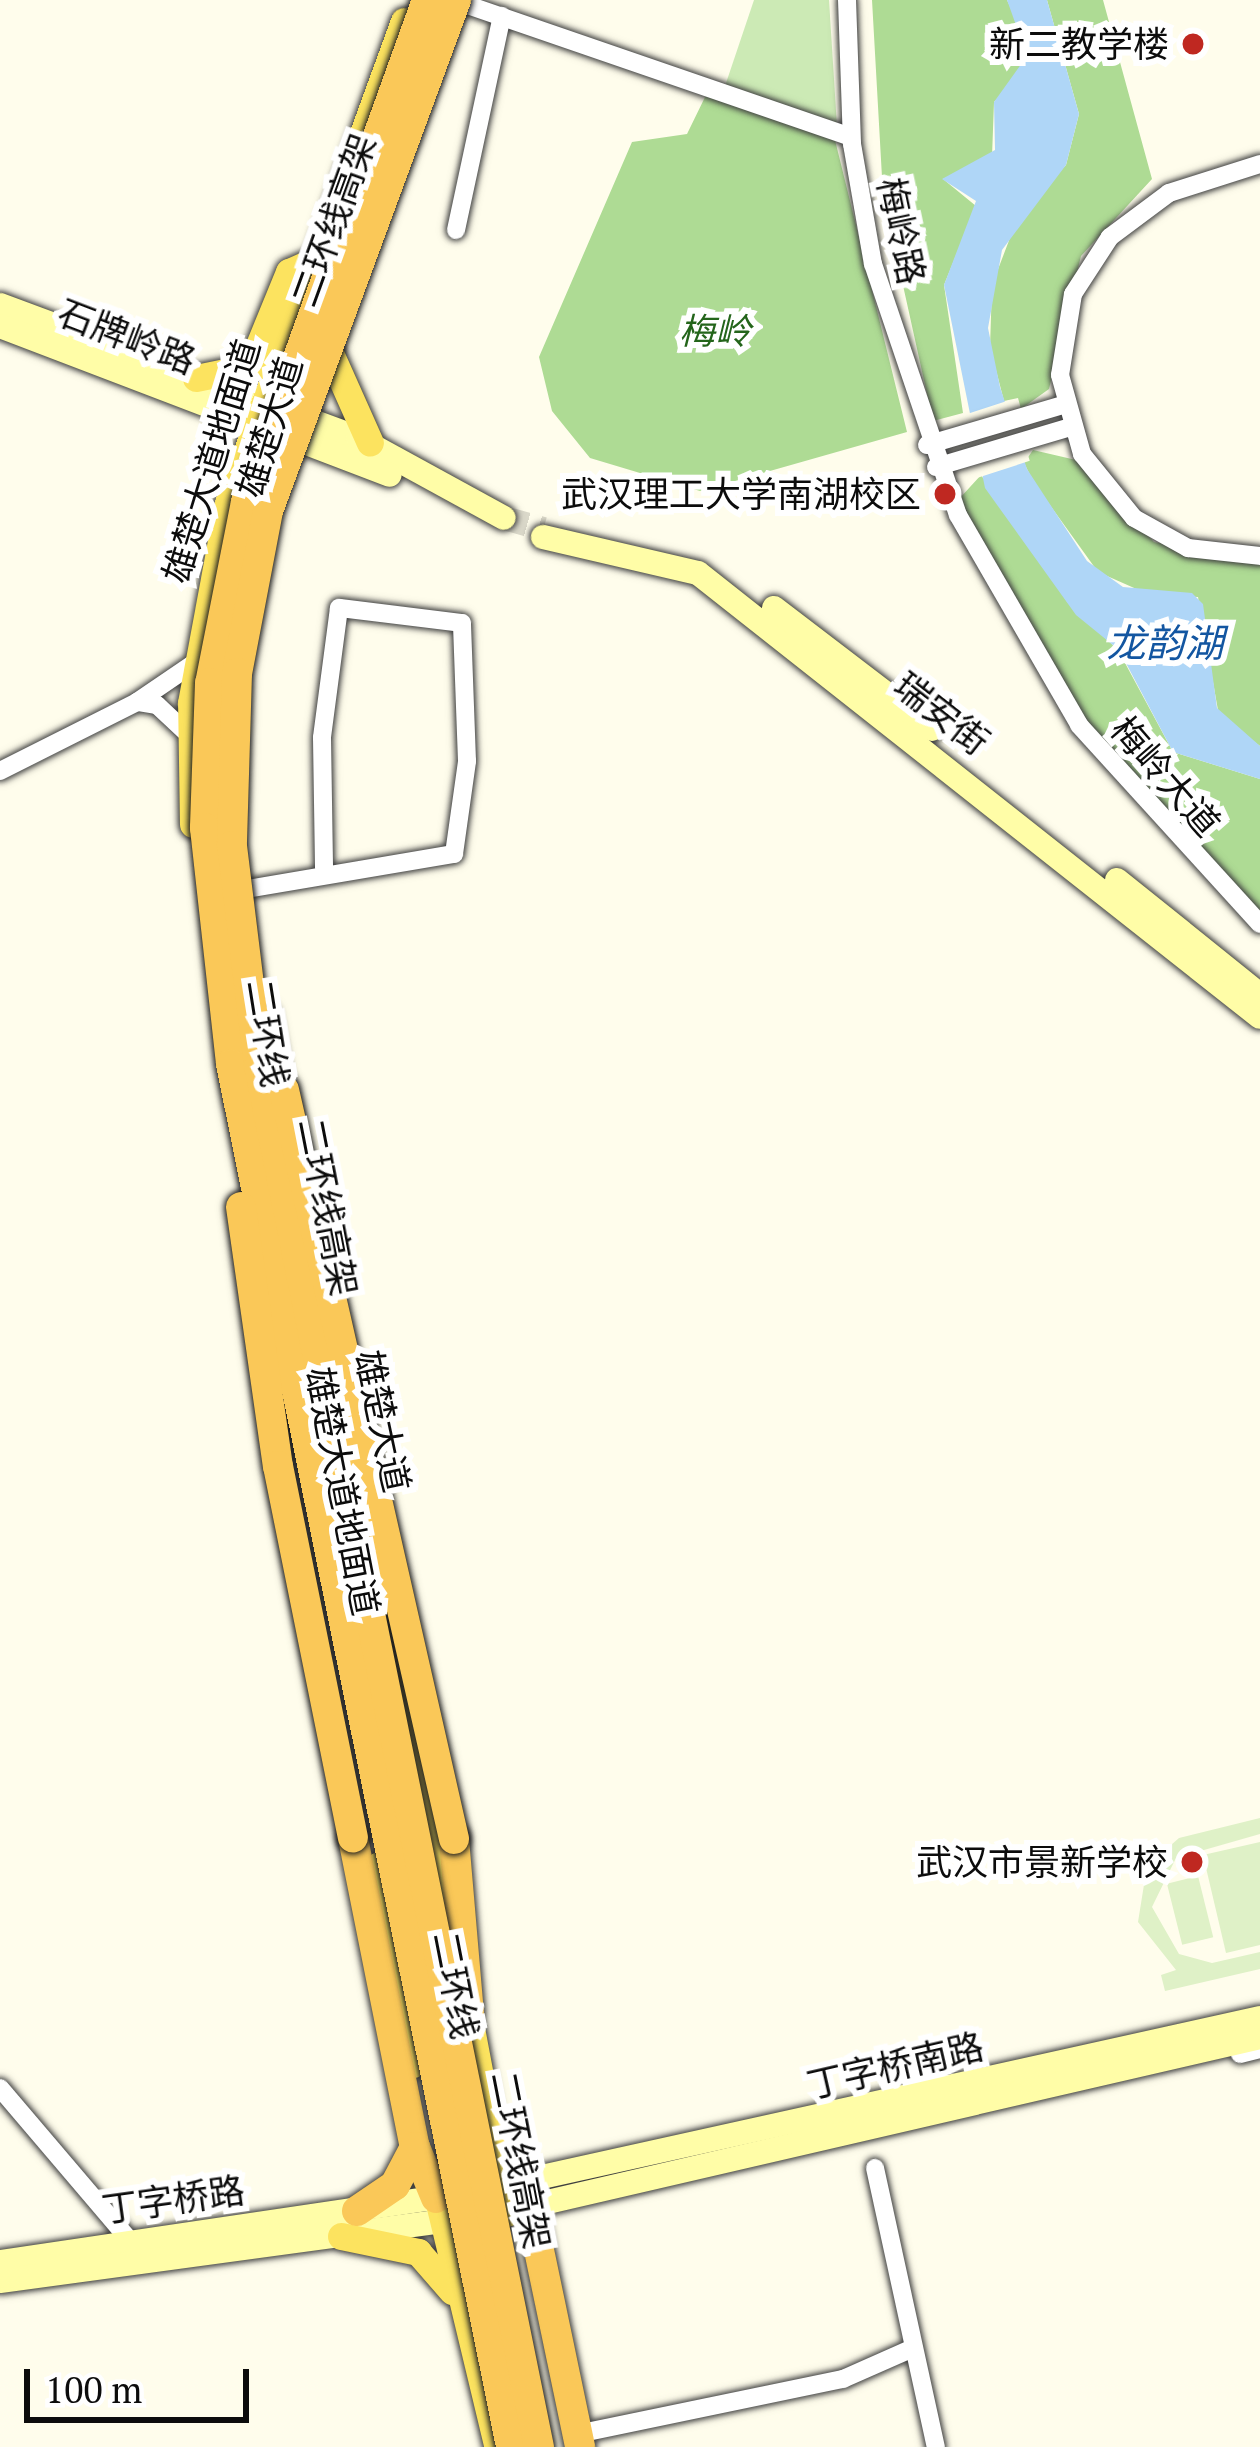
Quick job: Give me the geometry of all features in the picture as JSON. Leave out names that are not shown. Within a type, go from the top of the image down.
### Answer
[{"type":"highway","name":"二环线","points":[[427,0],[292,356],[220,617],[205,828],[231,1064],[511,2447]]},
{"type":"highway","name":"二环线高架","points":[[454,0],[268,512],[237,673],[239,936],[539,2447]]},
{"type":"highway","points":[[303,418],[248,666],[244,860],[276,1056],[454,1839],[469,2013]]},
{"type":"highway","points":[[231,1064],[275,1447],[415,2147],[439,2210]]},
{"type":"highway","points":[[349,2223],[395,2185],[415,2147]]},
{"type":"highway","points":[[527,2197],[569,2443]]},
{"type":"main road","name":"雄楚大道地面道","points":[[412,0],[258,412],[197,661],[189,735],[214,994],[439,2210],[498,2447]]},
{"type":"main road","name":"雄楚大道","points":[[454,0],[303,418],[256,626],[247,889],[469,2013],[527,2197]]},
{"type":"main road","points":[[196,378],[250,367],[289,272],[314,260]]},
{"type":"main road","name":"石牌岭路","points":[[0,305],[196,378],[258,412]]},
{"type":"main road","name":"石牌岭路","points":[[0,326],[258,412],[303,418]]},
{"type":"main road","points":[[330,353],[370,443]]},
{"type":"main road","points":[[303,418],[370,443],[504,522],[303,418]]},
{"type":"main road","name":"瑞安街","points":[[1260,995],[794,620],[685,553],[543,532],[698,573],[1260,1017]]},
{"type":"main road","name":"丁字桥南路","points":[[599,2181],[1260,2018]]},
{"type":"main road","name":"丁字桥南路","points":[[349,2223],[527,2197],[1260,2036]]},
{"type":"main road","points":[[349,2223],[418,2252],[460,2305]]},
{"type":"main road","name":"丁字桥路","points":[[0,2262],[130,2241],[349,2223]]},
{"type":"main road","name":"丁字桥路","points":[[0,2281],[349,2223]]},
{"type":"street","points":[[454,0],[851,137]]},
{"type":"street","name":"梅岭路","points":[[847,0],[851,137],[876,276],[936,467]]},
{"type":"street","points":[[456,230],[502,16]]},
{"type":"street","points":[[1260,164],[1156,199],[1098,250],[1069,309],[1063,405],[1070,427],[1144,527],[1209,554],[1260,556]]},
{"type":"street","points":[[927,446],[1063,405]]},
{"type":"street","points":[[936,467],[1070,427]]},
{"type":"street","name":"梅岭大道","points":[[936,467],[1018,633],[1079,725],[1260,924]]},
{"type":"street","points":[[247,889],[319,879],[324,868],[322,738],[339,608],[462,623],[467,760],[454,854],[324,868]]},
{"type":"street","points":[[0,771],[137,702],[197,661]]},
{"type":"street","points":[[137,702],[157,704],[189,735]]},
{"type":"street","points":[[0,2088],[130,2241]]},
{"type":"street","points":[[875,2168],[936,2447]]},
{"type":"street","points":[[569,2443],[843,2378],[913,2348]]},
{"type":"green space","points":[[754,0],[829,0],[837,127],[724,89]]},
{"type":"green space","points":[[872,0],[1007,0],[1027,43],[1021,74],[994,102],[992,157],[943,179],[976,206],[944,285],[963,413],[933,421],[883,195]]},
{"type":"green space","points":[[1047,0],[1103,0],[1152,179],[1081,256],[1049,389],[1021,409],[1018,398],[1004,401],[990,347],[992,285],[1018,217],[1066,165],[1079,114]]},
{"type":"green space","name":"梅岭","points":[[707,93],[835,140],[907,432],[700,491],[590,458],[552,411],[539,357],[632,142],[687,134]]},
{"type":"green space","points":[[1033,450],[1076,460],[1154,542],[1260,562],[1260,746],[1219,716],[1198,597],[1150,595],[1098,572],[1034,483],[1024,463]]},
{"type":"green space","points":[[981,475],[1068,603],[1118,650],[1173,752],[1260,779],[1260,913],[1083,716],[959,499]]},
{"type":"green space","points":[[1260,1818],[1260,1834],[1176,1858],[1152,1907],[1179,1954],[1212,1963],[1260,1952],[1260,1969],[1165,1991],[1161,1975],[1176,1970],[1138,1922],[1147,1866],[1179,1838]]},
{"type":"green space","points":[[1260,1842],[1260,1945],[1226,1953],[1203,1855]]},
{"type":"green space","points":[[1198,1876],[1213,1937],[1182,1945],[1167,1884]]},
{"type":"water","name":"龙韵湖","points":[[1007,0],[1047,0],[1079,114],[1066,165],[1002,250],[988,328],[1000,387],[1027,469],[1087,561],[1123,587],[1192,593],[1203,604],[1217,708],[1260,746],[1260,779],[1173,752],[1119,650],[1076,615],[985,488],[944,285],[976,201],[942,179],[995,150],[994,102],[1027,56]]},
{"type":"pier","points":[[1010,400],[1030,461],[978,478],[959,417]]},
{"type":"tunnel","points":[[504,518],[543,529]]},
{"type":"place","name":"新二教学楼","points":[[1193,44]]},
{"type":"place","name":"武汉理工大学南湖校区","points":[[945,494]]},
{"type":"place","name":"武汉市景新学校","points":[[1192,1862]]}]
